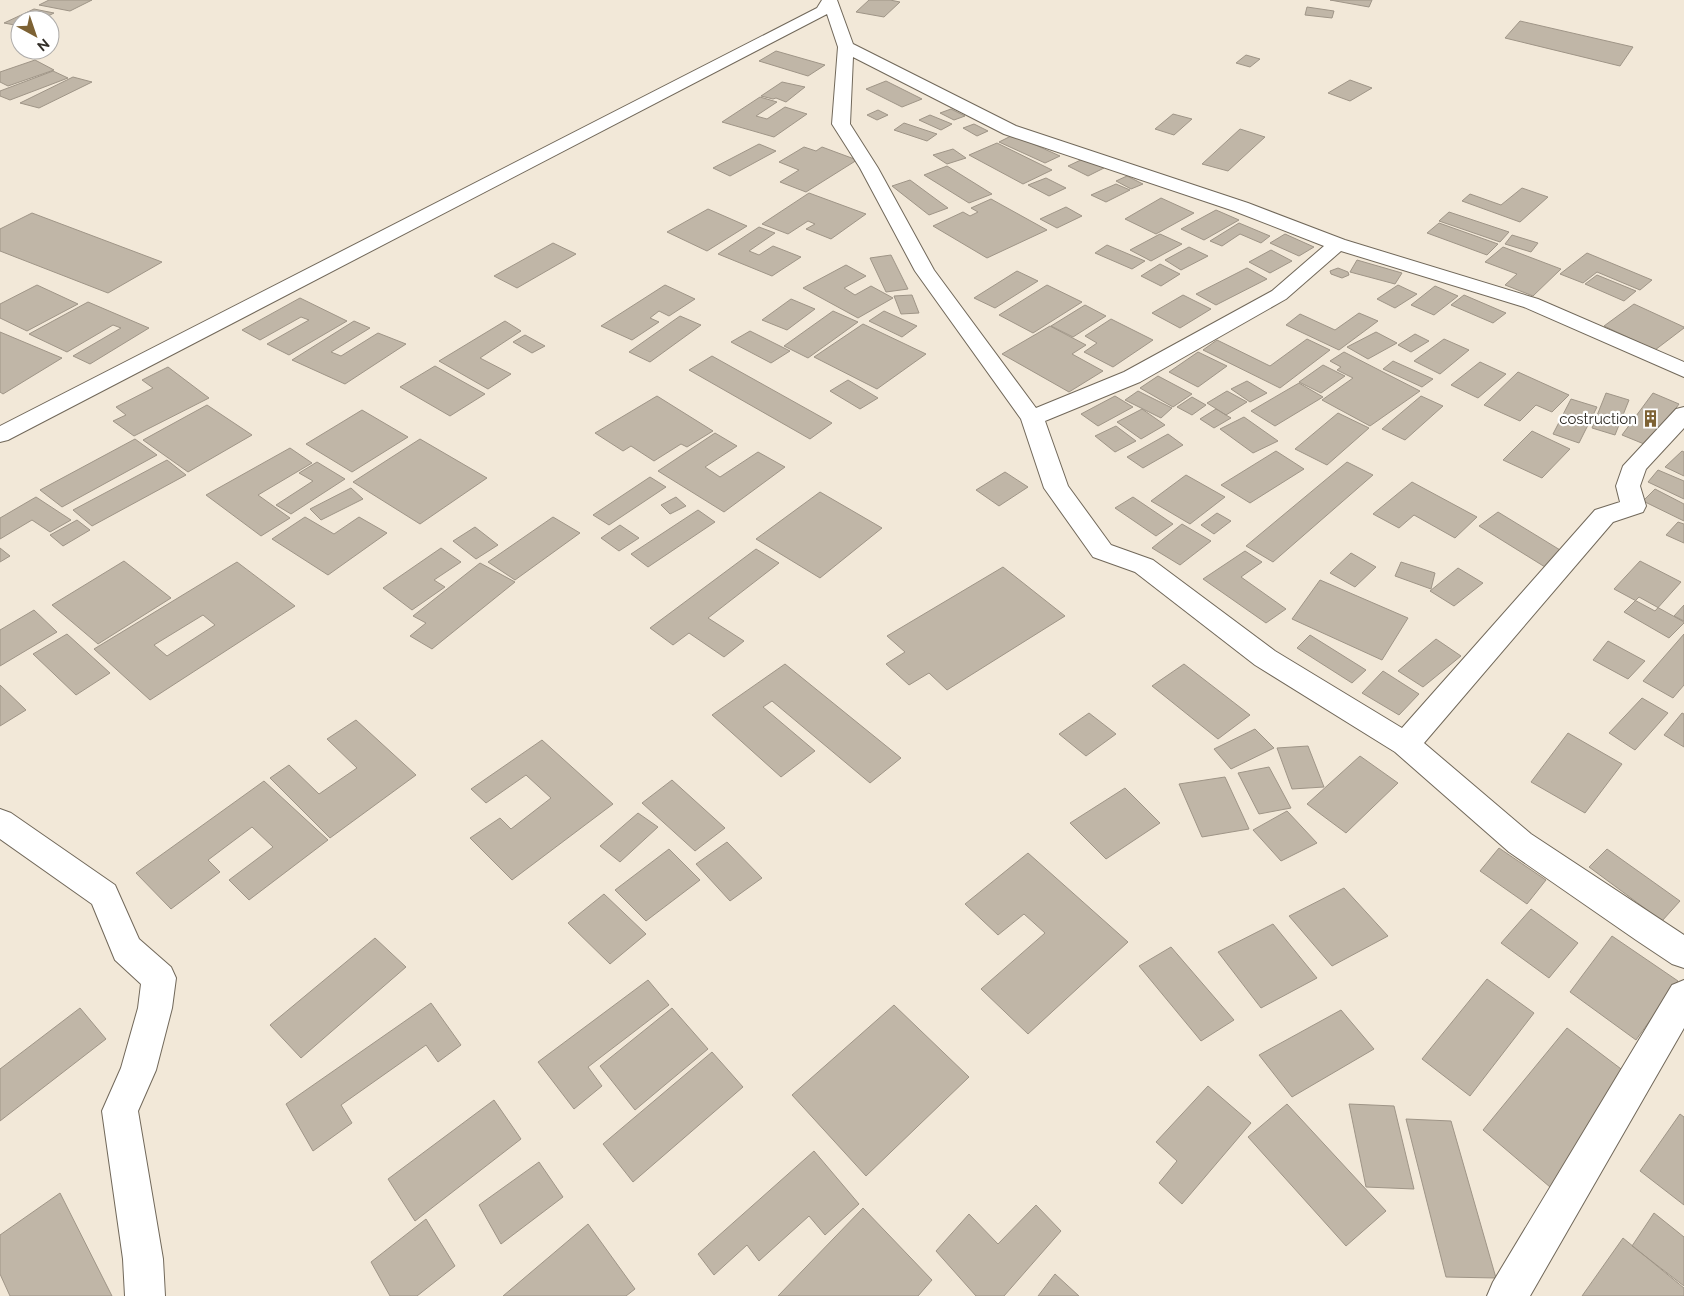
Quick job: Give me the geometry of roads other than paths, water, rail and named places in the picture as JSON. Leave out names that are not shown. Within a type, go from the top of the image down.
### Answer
[{"type":"street","points":[[830,0],[846,47],[841,124],[869,168],[925,271],[1032,418],[1056,488],[1102,551],[1144,566],[1265,658],[1406,744],[1520,843],[1684,953]]},
{"type":"street","points":[[0,435],[822,10],[830,0]]},
{"type":"street","points":[[846,47],[1010,130],[1242,207],[1338,244],[1531,303],[1607,338],[1684,370]]},
{"type":"street","points":[[1032,418],[1132,377],[1279,295],[1338,244]]},
{"type":"street","points":[[1406,744],[1604,516],[1634,506],[1628,486],[1635,466],[1684,414]]},
{"type":"street","points":[[0,822],[104,895],[127,949],[160,978],[155,1008],[138,1070],[120,1111],[143,1259],[145,1296]]},
{"type":"street","points":[[1506,1296],[1684,996]]},
{"type":"place","name":"costruction","points":[[1651,419]]}]
